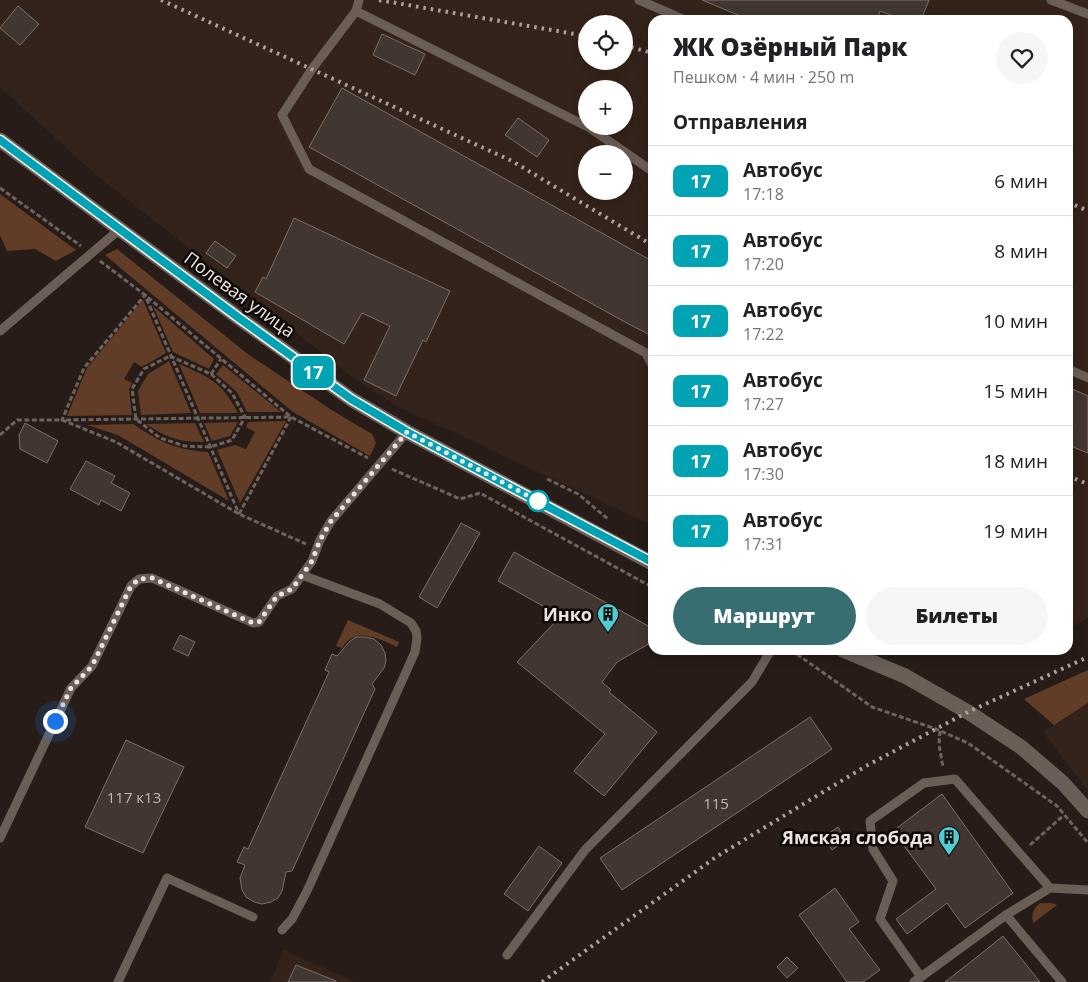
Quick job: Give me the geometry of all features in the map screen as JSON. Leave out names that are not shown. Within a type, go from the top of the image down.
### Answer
[{"type":"street","name":"Полевая улица","points":[[0,140],[351,399],[407,432],[648,560]]},
{"type":"street","points":[[855,655],[905,676],[968,712],[1021,747],[1063,783],[1088,811]]},
{"type":"lane","points":[[359,0],[356,11],[312,69],[282,115],[309,169],[646,353],[648,357]]},
{"type":"lane","points":[[639,0],[674,15]]},
{"type":"lane","points":[[1051,0],[1088,14]]},
{"type":"lane","points":[[356,11],[578,122]]},
{"type":"lane","points":[[600,135],[648,168]]},
{"type":"lane","points":[[0,332],[120,229]]},
{"type":"lane","points":[[1073,371],[1088,378]]},
{"type":"lane","points":[[0,838],[71,688],[92,666],[131,586],[139,579],[152,578],[253,623],[259,622],[277,596],[292,589],[312,561],[331,521],[407,432]]},
{"type":"lane","points":[[282,930],[292,919],[307,891],[415,652],[417,643],[416,631],[410,623],[380,604],[302,575]]},
{"type":"lane","points":[[507,955],[585,850],[752,682],[768,655]]},
{"type":"lane","points":[[1050,888],[955,779],[924,783],[870,821],[872,849],[893,881],[880,919],[917,980],[1006,915],[1050,888],[1088,890]]},
{"type":"lane","points":[[118,982],[166,878],[253,917]]},
{"type":"lane","points":[[1006,915],[1062,982]]},
{"type":"path","points":[[0,188],[92,254],[145,295],[291,417],[380,464],[460,499],[480,492],[648,585]]},
{"type":"path","points":[[145,295],[239,514]]},
{"type":"path","points":[[62,420],[84,368],[145,295]]},
{"type":"path","points":[[170,356],[211,374],[232,393],[245,417]]},
{"type":"path","points":[[170,356],[144,369],[132,389],[136,419],[160,438],[185,446],[210,447],[232,440],[245,417]]},
{"type":"path","points":[[211,374],[222,359]]},
{"type":"path","points":[[0,435],[17,420],[291,417]]},
{"type":"path","points":[[239,514],[291,417]]},
{"type":"path","points":[[62,420],[116,442],[239,514],[317,549]]},
{"type":"path","points":[[798,655],[872,707],[940,731],[968,744],[1057,806],[1088,843]]},
{"type":"path","points":[[940,731],[941,759]]},
{"type":"path","points":[[1020,854],[1064,815]]},
{"type":"shaded area","points":[[0,0],[1088,0],[1088,618],[1073,626],[1073,15],[648,15],[648,523],[399,407],[352,377],[95,174],[0,87]]},
{"type":"shaded area","points":[[0,194],[76,250],[56,261],[35,249],[7,251],[0,235]]},
{"type":"shaded area","points":[[117,249],[249,355],[330,409],[372,434],[376,443],[370,456],[293,412],[105,255]]},
{"type":"shaded area","points":[[143,300],[166,353],[142,367],[134,362],[124,379],[132,383],[129,389],[132,415],[67,416],[87,368]]},
{"type":"shaded area","points":[[153,306],[214,359],[209,369],[173,352]]},
{"type":"shaded area","points":[[169,361],[191,413],[141,415],[138,391],[148,374]]},
{"type":"shaded area","points":[[179,364],[214,382],[226,394],[238,413],[200,413]]},
{"type":"shaded area","points":[[223,365],[281,412],[247,412],[237,392],[216,374]]},
{"type":"shaded area","points":[[286,421],[240,503],[217,450],[235,445],[246,449],[255,432],[246,427],[248,422]]},
{"type":"shaded area","points":[[238,422],[230,436],[212,441],[204,423]]},
{"type":"shaded area","points":[[195,423],[204,442],[173,438],[160,433],[146,424]]},
{"type":"shaded area","points":[[133,424],[168,444],[208,452],[229,501],[118,435],[87,425]]},
{"type":"shaded area","points":[[348,620],[399,642],[397,647],[376,638],[361,635],[347,641],[342,648],[336,646]]},
{"type":"shaded area","points":[[1088,670],[1088,703],[1054,725],[1024,699]]},
{"type":"shaded area","points":[[1088,703],[1088,791],[1043,732]]},
{"type":"shaded area","points":[[1040,903],[1057,905],[1033,923],[1033,912]]},
{"type":"shaded area","points":[[284,950],[355,982],[270,982]]},
{"type":"building","points":[[702,0],[929,0],[923,15],[891,15],[880,11],[879,15],[738,15]]},
{"type":"building","points":[[18,6],[39,24],[20,45],[0,28]]},
{"type":"building","points":[[382,34],[425,54],[415,75],[373,55]]},
{"type":"building","points":[[342,88],[648,259],[648,334],[625,322],[309,147]]},
{"type":"building","points":[[518,118],[549,140],[537,157],[505,135]]},
{"type":"building","points":[[294,218],[450,291],[426,342],[423,340],[396,396],[364,380],[390,326],[362,313],[344,344],[255,292],[263,277],[266,279]]},
{"type":"building","points":[[215,241],[236,256],[227,268],[206,253]]},
{"type":"building","points":[[1073,389],[1088,396],[1088,453],[1073,447]]},
{"type":"building","points":[[25,423],[58,441],[47,463],[20,449],[19,435]]},
{"type":"building","points":[[86,461],[115,476],[111,483],[130,493],[121,511],[101,500],[99,505],[70,489]]},
{"type":"building","points":[[461,523],[480,533],[437,608],[419,597]]},
{"type":"building","name":"Инко","points":[[514,552],[648,626],[648,644],[617,662],[602,682],[611,690],[609,692],[657,732],[604,796],[574,771],[605,734],[517,662],[561,616],[498,581]]},
{"type":"building","points":[[180,635],[195,642],[188,656],[173,649]]},
{"type":"building","points":[[356,637],[374,639],[381,645],[385,653],[386,661],[384,668],[372,684],[375,689],[292,871],[286,872],[282,891],[278,898],[271,902],[262,904],[254,902],[246,897],[242,890],[240,878],[245,865],[237,862],[244,847],[248,849],[329,672],[325,670],[332,654],[337,656]]},
{"type":"building","points":[[810,717],[832,749],[622,890],[600,858]]},
{"type":"building","points":[[126,740],[184,767],[143,853],[85,827]]},
{"type":"building","name":"Ямская слобода","points":[[942,794],[1013,893],[965,928],[947,903],[907,934],[896,919],[936,889],[893,831]]},
{"type":"building","points":[[838,827],[846,840],[832,850],[823,837]]},
{"type":"building","points":[[539,846],[562,863],[528,911],[504,894]]},
{"type":"building","points":[[835,888],[859,922],[849,929],[880,970],[863,982],[847,982],[799,915]]},
{"type":"building","points":[[1003,936],[1040,982],[945,982],[982,953]]},
{"type":"building","points":[[787,957],[798,968],[787,978],[777,967]]},
{"type":"building","points":[[296,965],[336,981],[336,982],[288,982]]},
{"type":"railway","points":[[161,0],[512,161],[648,243]]},
{"type":"railway","points":[[379,0],[578,35]]},
{"type":"railway","points":[[633,48],[648,52]]},
{"type":"railway","points":[[1073,204],[1088,211]]},
{"type":"railway","points":[[1073,478],[1088,484]]},
{"type":"railway","points":[[542,982],[716,857],[866,766],[968,712],[1088,657]]},
{"type":"bus line","name":"17","points":[[0,140],[351,399],[407,432],[648,560]]},
{"type":"place","name":"Инко","points":[[608,633]]},
{"type":"place","name":"Ямская слобода","points":[[949,856]]},
{"type":"route","points":[[55,721],[71,688],[92,666],[131,586],[139,579],[152,578],[253,623],[259,622],[277,596],[292,589],[312,561],[320,540],[331,521],[407,432],[540,502],[538,501]]}]
